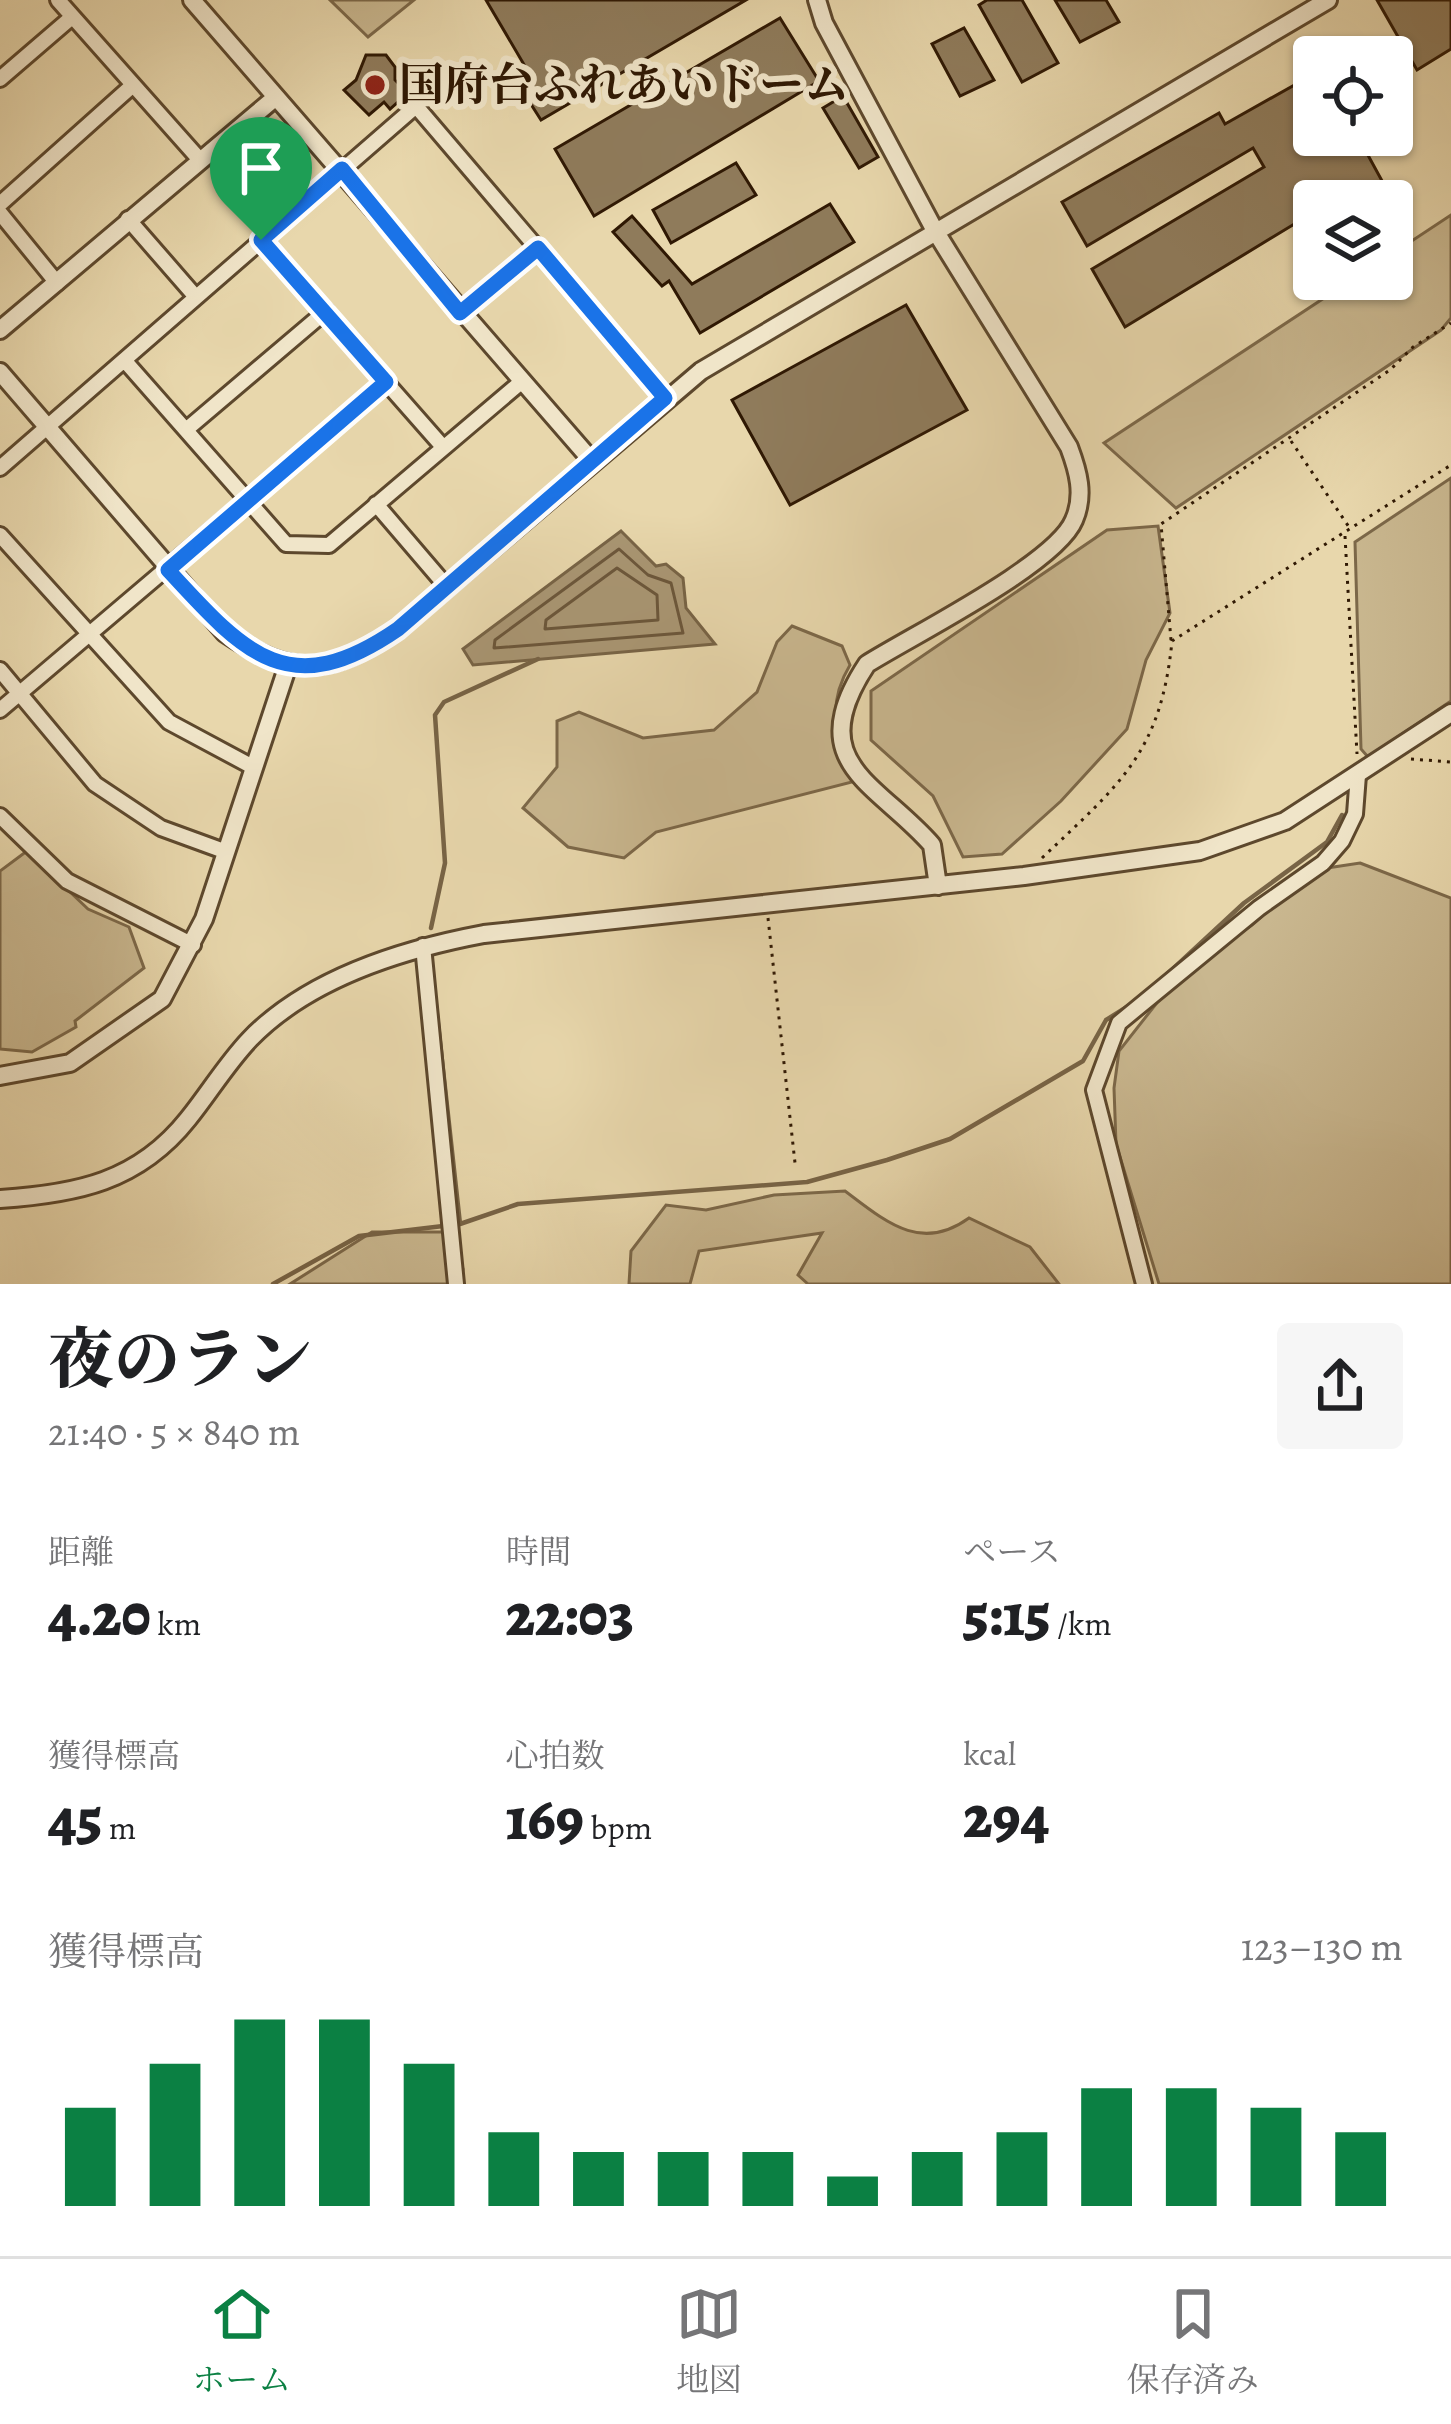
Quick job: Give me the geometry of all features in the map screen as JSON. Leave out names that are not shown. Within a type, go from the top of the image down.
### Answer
[{"type":"street","points":[[58,0],[200,160]]},
{"type":"street","points":[[192,0],[342,169],[520,383],[592,460]]},
{"type":"street","points":[[817,0],[824,23],[934,229],[1069,447],[1081,498],[1074,522],[1049,552],[867,664],[850,689],[842,734],[857,779],[932,845],[938,886]]},
{"type":"street","points":[[0,372],[225,632],[256,653],[288,665],[327,667],[355,659],[447,587],[665,398],[749,340],[1328,0]]},
{"type":"street","points":[[0,79],[72,16]]},
{"type":"street","points":[[0,204],[133,85]]},
{"type":"street","points":[[0,330],[276,97]]},
{"type":"street","points":[[0,467],[416,106],[665,398]]},
{"type":"street","points":[[0,213],[58,283]]},
{"type":"street","points":[[128,219],[195,296]]},
{"type":"street","points":[[261,240],[443,448]]},
{"type":"street","points":[[460,313],[538,248]]},
{"type":"street","points":[[187,429],[326,310]]},
{"type":"street","points":[[125,361],[286,544],[328,545],[520,383]]},
{"type":"street","points":[[0,710],[386,382]]},
{"type":"street","points":[[376,504],[447,587]]},
{"type":"street","points":[[0,535],[169,722],[253,767]]},
{"type":"street","points":[[0,1076],[70,1063],[162,999],[193,945],[288,665]]},
{"type":"street","points":[[0,670],[95,784],[161,828],[224,851]]},
{"type":"street","points":[[0,1199],[60,1195],[122,1177],[158,1152],[251,1039],[283,1012],[326,986],[423,946],[484,934],[1024,876],[1226,844],[1285,821],[1395,754],[1451,713]]},
{"type":"street","points":[[1144,1284],[1094,1090],[1119,1023],[1258,908],[1324,863],[1342,842],[1355,814],[1358,776]]},
{"type":"street","points":[[0,816],[67,881],[193,945]]},
{"type":"street","points":[[0,842],[13,830]]},
{"type":"street","points":[[423,946],[456,1284]]},
{"type":"path","points":[[1024,876],[1098,806],[1140,757],[1162,708],[1172,641],[1161,524],[1290,439],[1451,323]]},
{"type":"path","points":[[1290,439],[1348,532],[1358,776]]},
{"type":"path","points":[[1172,641],[1451,465]]},
{"type":"path","points":[[1395,754],[1451,762]]},
{"type":"path","points":[[766,905],[795,1163]]},
{"type":"shaded area","points":[[330,0],[414,0],[368,37]]},
{"type":"shaded area","points":[[1451,215],[1451,318],[1441,330],[1176,508],[1104,443],[1321,300],[1413,300],[1413,240]]},
{"type":"shaded area","points":[[1451,478],[1451,701],[1368,757],[1361,749],[1355,542]]},
{"type":"shaded area","points":[[1158,526],[1170,613],[1146,660],[1127,729],[1061,801],[1002,854],[963,857],[933,796],[871,740],[871,691],[1107,530]]},
{"type":"shaded area","points":[[792,626],[842,646],[850,665],[838,694],[836,722],[852,782],[656,832],[624,858],[568,847],[523,808],[557,767],[557,721],[579,712],[643,738],[714,730],[757,692],[777,642]]},
{"type":"shaded area","points":[[27,851],[88,909],[129,927],[144,968],[75,1021],[76,1027],[32,1052],[0,1049],[0,871]]},
{"type":"shaded area","points":[[1360,863],[1451,898],[1451,1284],[1159,1284],[1116,1144],[1114,1088],[1119,1051],[1178,976],[1252,925],[1314,870]]},
{"type":"shaded area","points":[[845,1191],[890,1222],[919,1233],[952,1228],[969,1218],[1030,1247],[1059,1284],[808,1284],[798,1275],[822,1233],[699,1251],[690,1284],[629,1284],[631,1251],[666,1205],[706,1210],[774,1195]]},
{"type":"shaded area","points":[[372,1232],[452,1232],[463,1269],[461,1284],[290,1284]]},
{"type":"water","points":[[621,531],[656,566],[666,564],[683,578],[686,608],[715,644],[473,665],[463,649]]},
{"type":"building","points":[[486,0],[746,0],[541,120],[513,76],[526,68]]},
{"type":"building","points":[[987,0],[1022,0],[1058,63],[1022,82],[979,5]]},
{"type":"building","points":[[1055,0],[1106,0],[1119,22],[1080,42]]},
{"type":"building","points":[[1377,0],[1451,0],[1451,49],[1417,70],[1413,36],[1398,36]]},
{"type":"building","points":[[780,18],[819,81],[594,216],[555,149]]},
{"type":"building","points":[[964,28],[994,80],[960,96],[932,44]]},
{"type":"building","name":"国府台ふれあいドーム","points":[[366,55],[386,55],[395,67],[395,80],[408,93],[390,109],[384,102],[369,115],[344,90],[356,80]]},
{"type":"building","points":[[1293,86],[1293,156],[1368,156],[1382,180],[1293,180],[1293,225],[1125,327],[1092,269],[1264,167],[1253,148],[1087,246],[1062,202],[1219,113],[1225,124]]},
{"type":"building","points":[[843,96],[878,157],[859,168],[823,108]]},
{"type":"building","points":[[736,163],[756,195],[671,243],[653,210]]},
{"type":"building","points":[[830,204],[854,242],[700,333],[669,281],[662,286],[613,232],[632,216],[692,284]]},
{"type":"building","points":[[906,305],[967,410],[790,505],[732,400]]},
{"type":"waterway","points":[[431,928],[445,863],[435,715],[444,702],[538,659]]},
{"type":"waterway","points":[[1162,979],[1244,903],[1327,842],[1342,815]]},
{"type":"waterway","points":[[435,997],[460,1224]]},
{"type":"waterway","points":[[273,1284],[359,1236],[460,1224],[518,1204],[807,1182],[887,1160],[950,1139],[1083,1061],[1106,1020],[1130,1005]]},
{"type":"place","name":"国府台ふれあいドーム","points":[[375,85]]},
{"type":"route","points":[[342,169],[460,313],[538,248],[665,398],[398,629],[355,659],[327,667],[288,665],[256,653],[225,632],[168,570],[386,382],[261,240],[342,169]]}]
